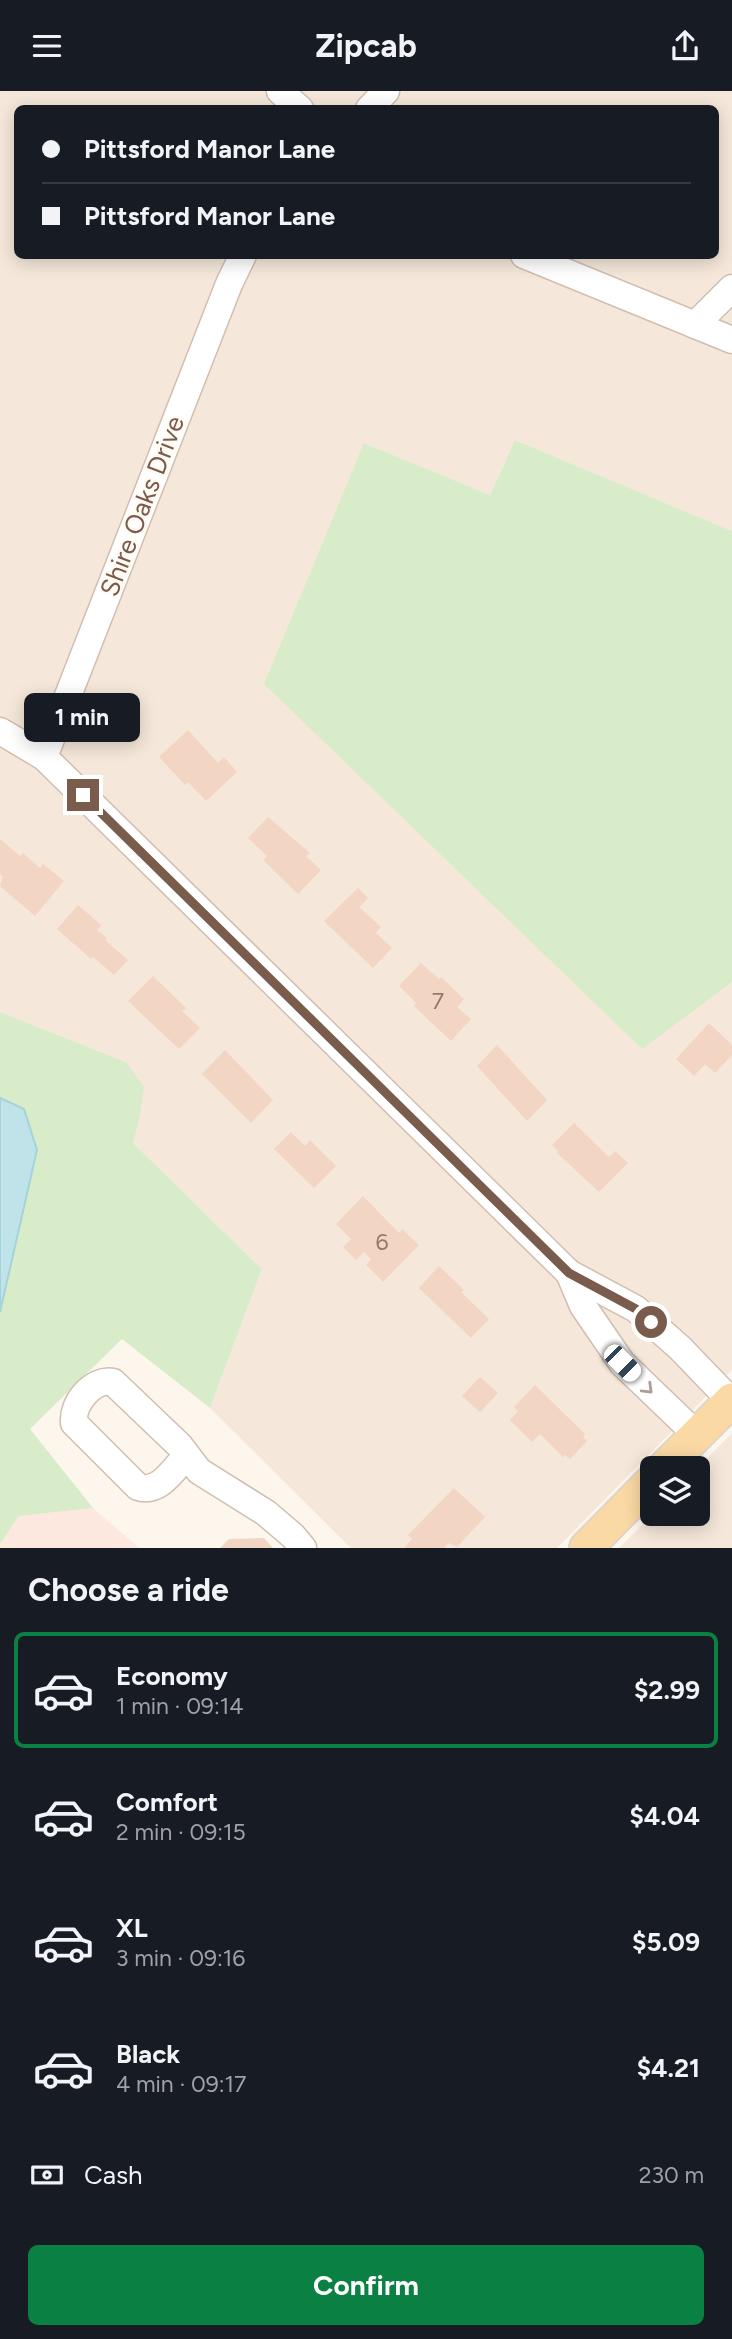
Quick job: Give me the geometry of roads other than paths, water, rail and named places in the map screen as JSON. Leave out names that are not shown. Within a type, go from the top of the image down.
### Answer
[{"type":"main road","points":[[676,1456],[731,1400]]},
{"type":"main road","points":[[586,1548],[640,1493]]},
{"type":"street","points":[[280,91],[296,105]]},
{"type":"street","points":[[373,105],[386,91]]},
{"type":"street","name":"Shire Oaks Drive","points":[[44,757],[241,259]]},
{"type":"street","points":[[534,259],[732,340]]},
{"type":"street","points":[[695,325],[732,288]]},
{"type":"street","points":[[0,731],[44,757],[569,1273],[636,1309],[680,1348],[731,1400]]},
{"type":"street","points":[[569,1273],[583,1306],[622,1363],[697,1435]]},
{"type":"street","points":[[187,1456],[199,1471],[266,1513],[293,1535],[303,1548]]},
{"type":"water","points":[[0,1098],[24,1109],[37,1150],[0,1312]]}]
